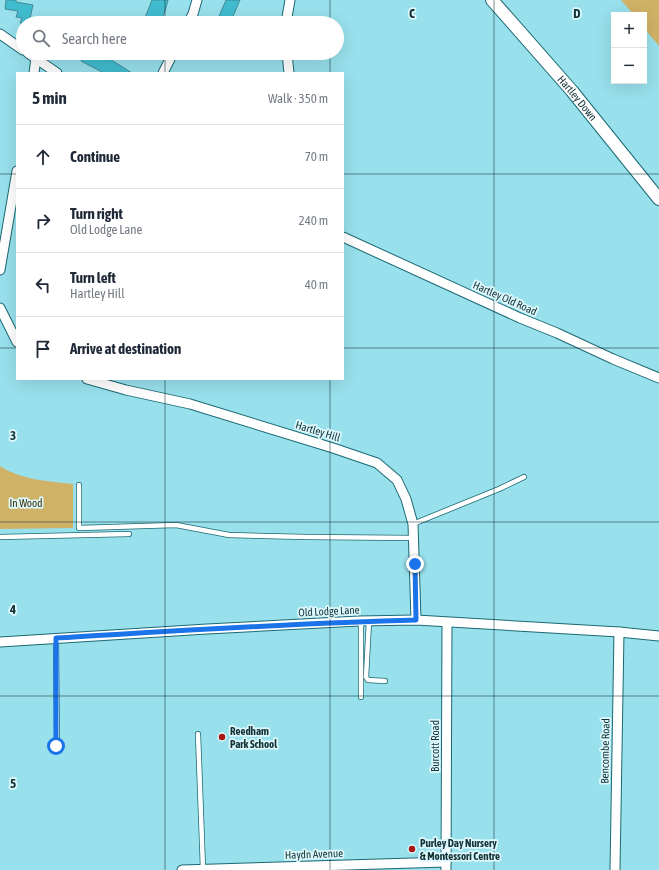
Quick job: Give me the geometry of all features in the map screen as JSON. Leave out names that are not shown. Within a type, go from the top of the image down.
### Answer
[{"type":"street","points":[[192,16],[197,0]]},
{"type":"street","points":[[287,16],[290,0]]},
{"type":"street","name":"Hartley Down","points":[[492,0],[572,91],[659,199]]},
{"type":"street","points":[[0,34],[16,45]]},
{"type":"street","points":[[34,72],[36,60]]},
{"type":"street","points":[[39,60],[56,72]]},
{"type":"street","points":[[164,72],[170,60]]},
{"type":"street","points":[[288,60],[289,72]]},
{"type":"street","points":[[0,270],[16,177]]},
{"type":"street","name":"Hartley Old Road","points":[[344,237],[520,318],[659,378]]},
{"type":"street","points":[[0,308],[16,340]]},
{"type":"street","name":"Hartley Hill","points":[[91,380],[126,390],[190,404],[377,463],[397,480],[406,499],[413,524],[416,620]]},
{"type":"street","name":"Old Lodge Lane","points":[[0,642],[207,629],[416,620],[619,632],[659,636]]},
{"type":"street","name":"Burcott Road","points":[[446,866],[447,623]]},
{"type":"street","name":"Bencombe Road","points":[[615,870],[619,632]]},
{"type":"street","name":"Haydn Avenue","points":[[182,870],[446,866]]},
{"type":"lane","points":[[413,524],[499,489],[524,477]]},
{"type":"lane","points":[[79,484],[79,528],[176,525],[229,535],[414,538]]},
{"type":"lane","points":[[0,537],[129,534]]},
{"type":"lane","points":[[365,621],[366,677],[368,680],[385,681]]},
{"type":"lane","points":[[361,697],[365,621]]},
{"type":"lane","points":[[56,638],[56,746]]},
{"type":"lane","points":[[198,734],[203,869]]},
{"type":"green space","points":[[621,0],[659,0],[659,46],[647,32],[647,12],[631,12]]},
{"type":"green space","name":"In Wood","points":[[0,466],[8,471],[26,477],[44,481],[73,484],[73,528],[0,529]]},
{"type":"building","points":[[6,0],[16,0],[16,2],[33,5],[31,16],[16,16],[18,11],[5,9]]},
{"type":"building","points":[[152,0],[168,0],[163,16],[146,16]]},
{"type":"building","points":[[226,0],[240,0],[233,16],[219,16]]},
{"type":"building","points":[[111,60],[130,72],[102,72],[81,61]]},
{"type":"place","name":"Reedham Park School","points":[[222,737]]},
{"type":"place","name":"Purley Day Nursery & Montessori Centre","points":[[412,849]]},
{"type":"route","points":[[56,746],[56,638],[359,621],[416,620],[415,564]]}]
